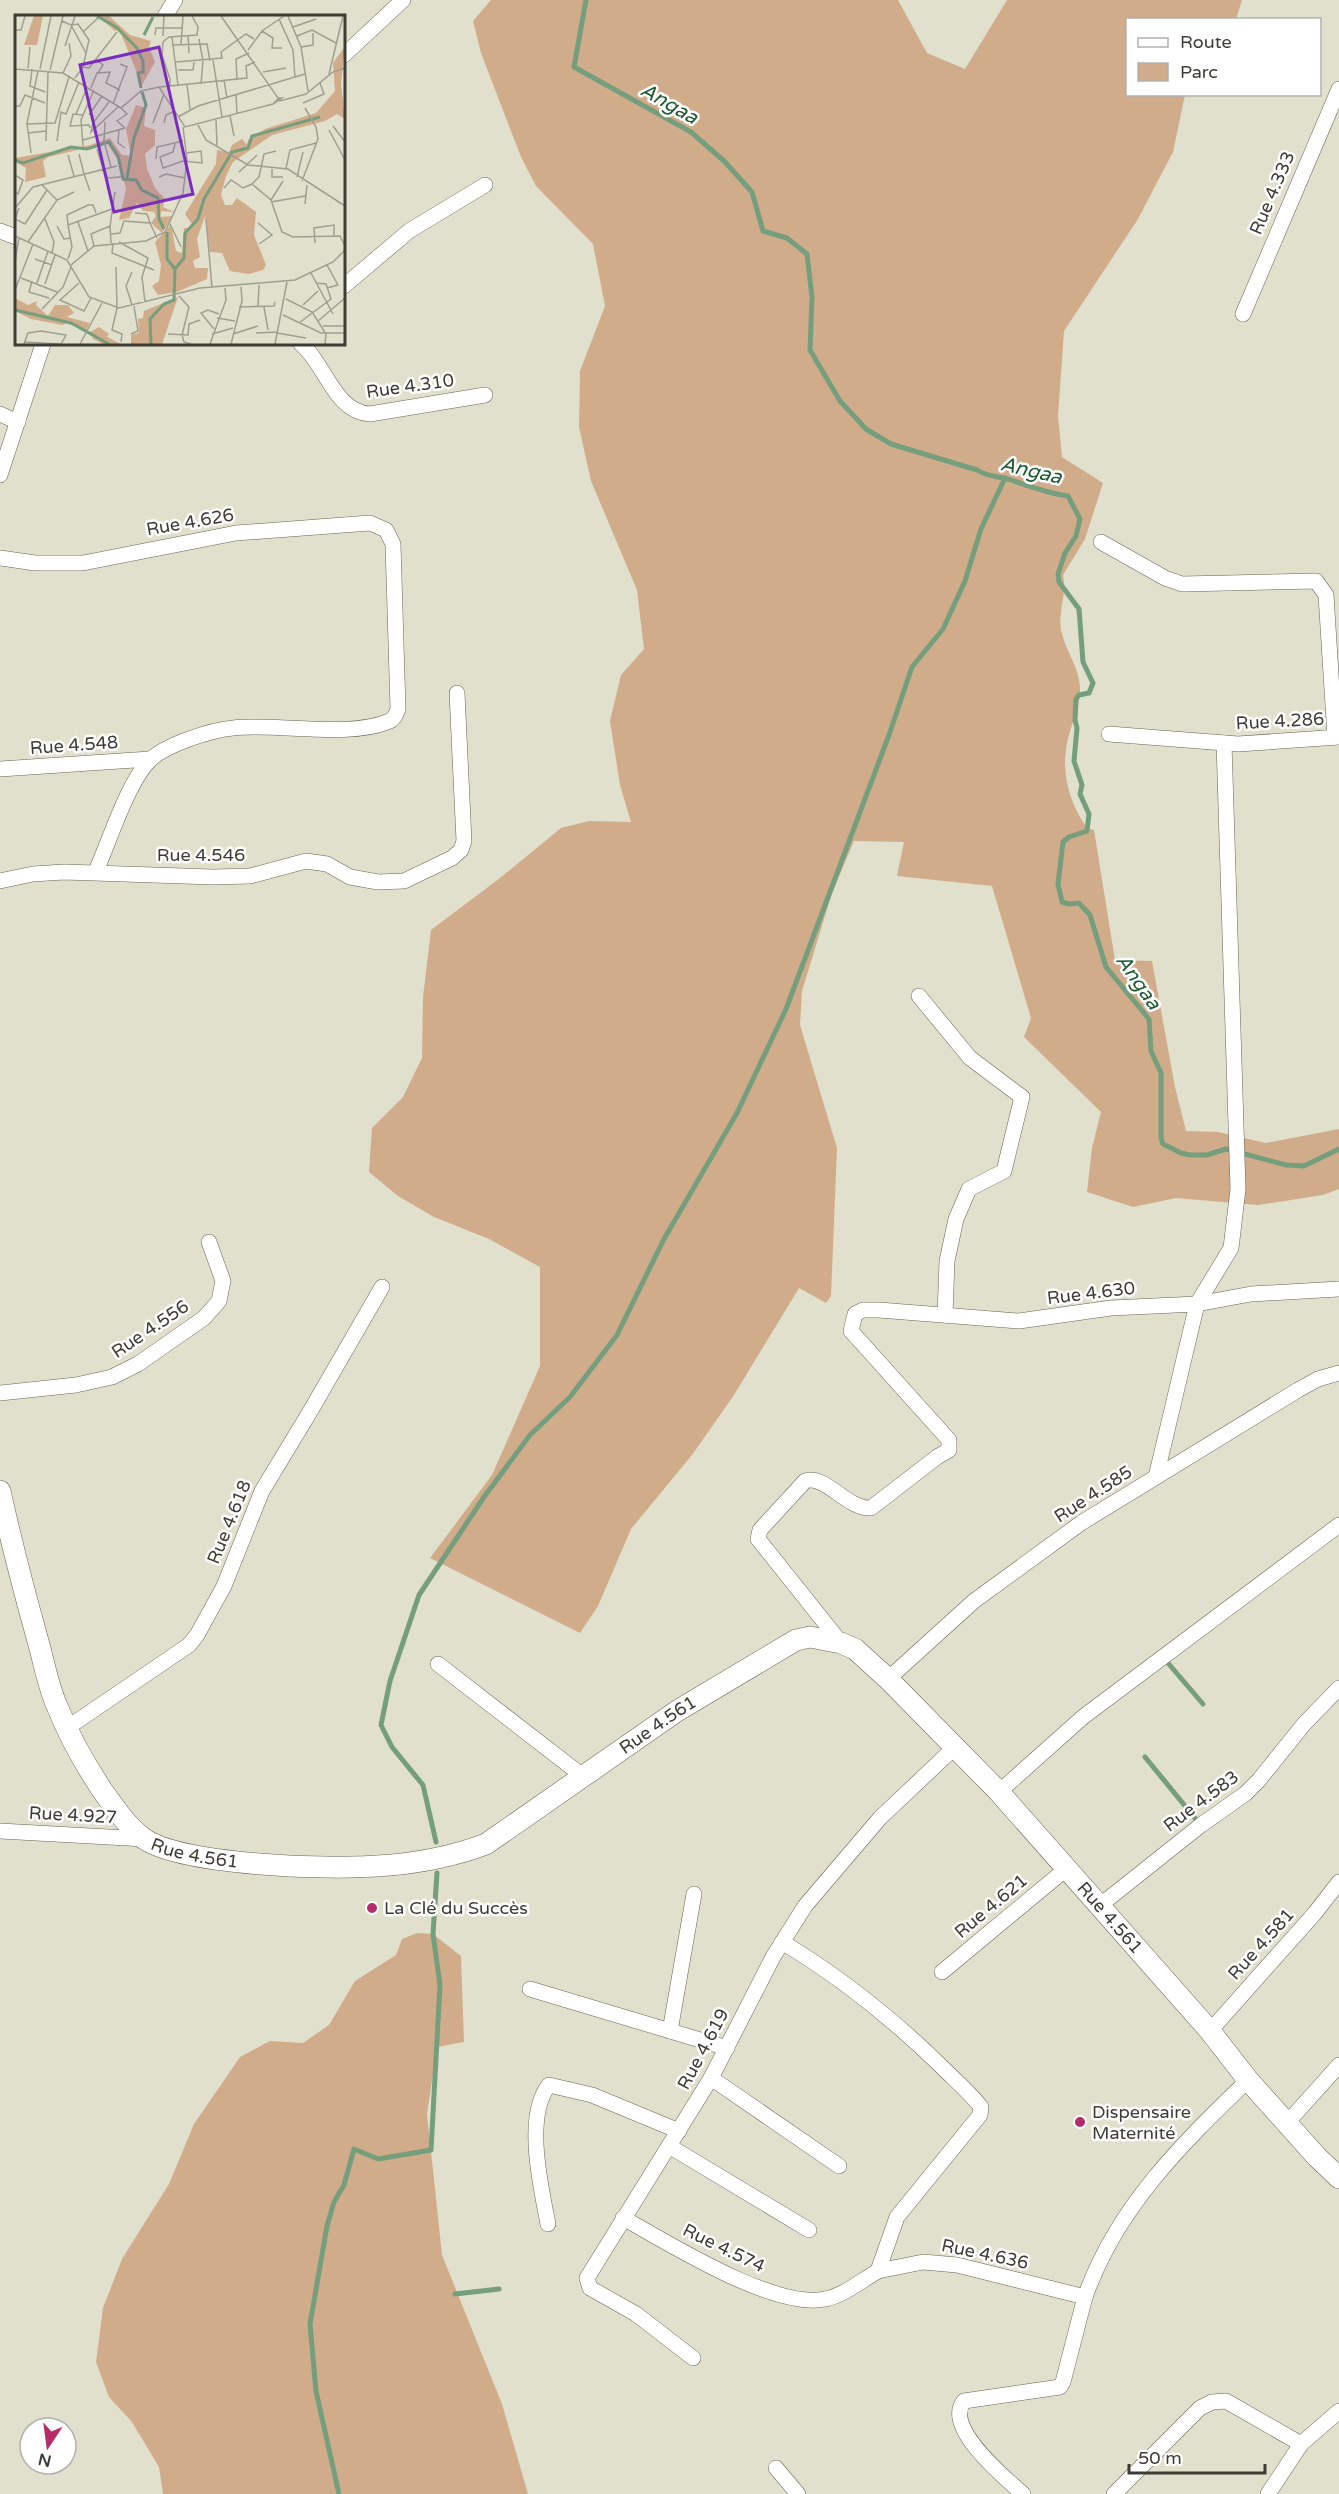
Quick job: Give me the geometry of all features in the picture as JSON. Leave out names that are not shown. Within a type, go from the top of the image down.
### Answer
[{"type":"main road","name":"Rue 4.561","points":[[0,1491],[15,1557],[56,1704],[81,1757],[113,1806],[145,1839],[193,1854],[257,1864],[322,1867],[403,1864],[459,1854],[486,1844],[677,1712],[796,1640],[810,1637],[842,1643],[855,1649],[888,1679],[999,1792],[1210,2031],[1248,2080],[1339,2178]]},
{"type":"street","points":[[167,15],[175,0]]},
{"type":"street","points":[[345,54],[402,0]]},
{"type":"street","name":"Rue 4.333","points":[[1243,314],[1339,89]]},
{"type":"street","points":[[345,285],[409,231],[485,185]]},
{"type":"street","points":[[0,231],[15,237]]},
{"type":"street","points":[[0,475],[43,345]]},
{"type":"street","name":"Rue 4.310","points":[[302,345],[313,355],[336,392],[349,406],[360,413],[370,414],[485,395]]},
{"type":"street","points":[[0,414],[18,422]]},
{"type":"street","name":"Rue 4.626","points":[[0,558],[65,564],[236,533],[370,522],[386,530],[393,543],[398,709],[395,717],[388,722],[366,727],[232,728],[167,748],[150,759]]},
{"type":"street","points":[[1101,542],[1165,579],[1182,584],[1316,581],[1326,595],[1337,737]]},
{"type":"street","name":"Rue 4.546","points":[[0,881],[33,874],[96,871],[213,877],[250,876],[306,861],[327,864],[350,877],[378,882],[404,881],[452,858],[461,850],[464,828],[457,693]]},
{"type":"street","name":"Rue 4.286","points":[[1109,734],[1224,743],[1337,737]]},
{"type":"street","points":[[1156,1477],[1197,1304],[1231,1248],[1238,1190],[1224,743]]},
{"type":"street","points":[[96,871],[138,774],[150,759]]},
{"type":"street","name":"Rue 4.548","points":[[0,769],[150,759]]},
{"type":"street","points":[[919,996],[970,1058],[1022,1097],[1004,1171],[969,1189],[956,1220],[947,1261],[945,1315]]},
{"type":"street","name":"Rue 4.556","points":[[0,1393],[76,1384],[112,1377],[138,1364],[195,1324],[219,1301],[223,1281],[209,1242]]},
{"type":"street","name":"Rue 4.618","points":[[67,1728],[181,1650],[197,1635],[224,1586],[262,1491],[382,1287]]},
{"type":"street","name":"Rue 4.630","points":[[842,1643],[758,1539],[760,1530],[805,1481],[811,1479],[819,1481],[858,1508],[871,1508],[949,1450],[949,1440],[851,1331],[855,1314],[863,1310],[1019,1321],[1111,1308],[1197,1304],[1251,1294],[1339,1289]]},
{"type":"street","name":"Rue 4.585","points":[[888,1679],[974,1601],[1081,1523],[1298,1389],[1318,1379],[1339,1373]]},
{"type":"street","points":[[999,1792],[1083,1717],[1339,1525]]},
{"type":"street","points":[[438,1664],[584,1777]]},
{"type":"street","name":"Rue 4.583","points":[[1098,1906],[1201,1825],[1245,1794],[1304,1724],[1339,1688]]},
{"type":"street","name":"Rue 4.619","points":[[693,2358],[636,2314],[590,2288],[587,2278],[711,2078],[782,1942],[805,1906],[880,1818],[954,1748]]},
{"type":"street","name":"Rue 4.927","points":[[0,1831],[145,1839]]},
{"type":"street","name":"Rue 4.621","points":[[942,1972],[1066,1869]]},
{"type":"street","name":"Rue 4.581","points":[[1210,2031],[1315,1913],[1339,1882]]},
{"type":"street","points":[[670,2031],[694,1894]]},
{"type":"street","points":[[782,1942],[825,1968],[870,2001],[910,2036],[981,2107],[980,2115],[897,2217],[878,2271]]},
{"type":"street","points":[[530,1989],[727,2048]]},
{"type":"street","points":[[1287,2123],[1339,2065]]},
{"type":"street","points":[[711,2078],[839,2166]]},
{"type":"street","points":[[1023,2494],[978,2450],[966,2434],[959,2416],[959,2407],[964,2401],[1060,2387],[1085,2297],[1104,2251],[1133,2204],[1165,2165],[1248,2080]]},
{"type":"street","points":[[548,2224],[536,2158],[536,2134],[545,2092],[549,2085],[592,2095],[679,2131]]},
{"type":"street","points":[[669,2146],[809,2230]]},
{"type":"street","name":"Rue 4.574","points":[[623,2218],[730,2277],[780,2295],[825,2299],[878,2271]]},
{"type":"street","name":"Rue 4.636","points":[[878,2271],[923,2262],[957,2265],[1085,2297]]},
{"type":"street","points":[[1114,2494],[1200,2408],[1212,2402],[1226,2401],[1301,2444]]},
{"type":"street","points":[[1268,2494],[1301,2444],[1339,2411]]},
{"type":"street","points":[[776,2468],[798,2494]]},
{"type":"green space","points":[[491,0],[898,0],[927,53],[965,69],[1007,0],[1242,0],[1236,18],[1126,18],[1126,96],[1185,96],[1173,152],[1138,219],[1064,331],[1058,416],[1062,457],[1103,483],[1085,539],[1063,575],[1061,630],[1077,672],[1080,687],[1079,703],[1067,742],[1065,770],[1076,810],[1087,828],[1094,830],[1115,960],[1152,961],[1175,1087],[1186,1131],[1218,1132],[1266,1143],[1339,1129],[1339,1189],[1323,1195],[1258,1205],[1176,1198],[1133,1207],[1087,1192],[1092,1148],[1101,1112],[1024,1037],[1031,1018],[992,886],[897,876],[904,842],[854,841],[832,893],[802,991],[800,1025],[837,1148],[831,1296],[826,1303],[799,1288],[734,1395],[692,1455],[631,1529],[598,1606],[580,1633],[430,1558],[492,1475],[540,1366],[540,1267],[489,1239],[434,1217],[398,1196],[369,1172],[372,1128],[403,1097],[422,1058],[423,997],[431,930],[561,828],[589,821],[631,822],[620,785],[610,721],[621,675],[644,649],[637,590],[591,481],[579,427],[580,371],[605,306],[593,244],[536,186],[521,157],[481,53],[473,21]]},
{"type":"green space","points":[[417,1933],[433,1934],[461,1956],[464,2042],[437,2047],[427,2114],[442,2255],[502,2404],[528,2494],[163,2494],[159,2467],[132,2422],[109,2397],[96,2362],[103,2308],[122,2259],[169,2184],[194,2124],[240,2057],[270,2041],[303,2043],[329,2025],[355,1981],[396,1955],[402,1939]]},
{"type":"waterway","name":"Angaa","points":[[586,0],[574,67],[691,132],[724,161],[752,192],[763,231],[787,238],[807,254],[812,297],[810,350],[840,401],[866,429],[891,444],[989,475],[1068,496],[1080,519],[1076,536],[1065,553],[1058,574],[1059,582],[1079,609],[1083,662],[1093,683],[1089,693],[1079,695],[1076,699],[1075,720],[1077,728],[1074,761],[1082,785],[1080,794],[1089,814],[1087,831],[1069,837],[1063,842],[1058,884],[1062,902],[1079,903],[1090,915],[1106,967],[1149,1019],[1151,1051],[1161,1073],[1161,1138],[1163,1144],[1190,1155],[1207,1155],[1226,1149],[1286,1165],[1304,1166],[1339,1149]]},
{"type":"waterway","points":[[436,1842],[423,1785],[392,1747],[381,1725],[390,1681],[419,1595],[484,1497],[530,1435],[570,1397],[617,1335],[664,1239],[737,1113],[786,1009],[889,735],[912,667],[943,629],[965,581],[981,529],[1005,478]]},
{"type":"waterway","points":[[1168,1663],[1203,1704]]},
{"type":"waterway","points":[[1145,1757],[1199,1823]]},
{"type":"waterway","points":[[339,2494],[316,2391],[310,2324],[327,2226],[334,2202],[344,2185],[354,2149],[378,2159],[431,2150],[440,1985],[433,1934],[437,1873]]},
{"type":"waterway","points":[[455,2294],[499,2289]]},
{"type":"place","name":"La Clé du Succès","points":[[372,1908]]},
{"type":"place","name":"Dispensaire Maternité","points":[[1080,2122]]}]
